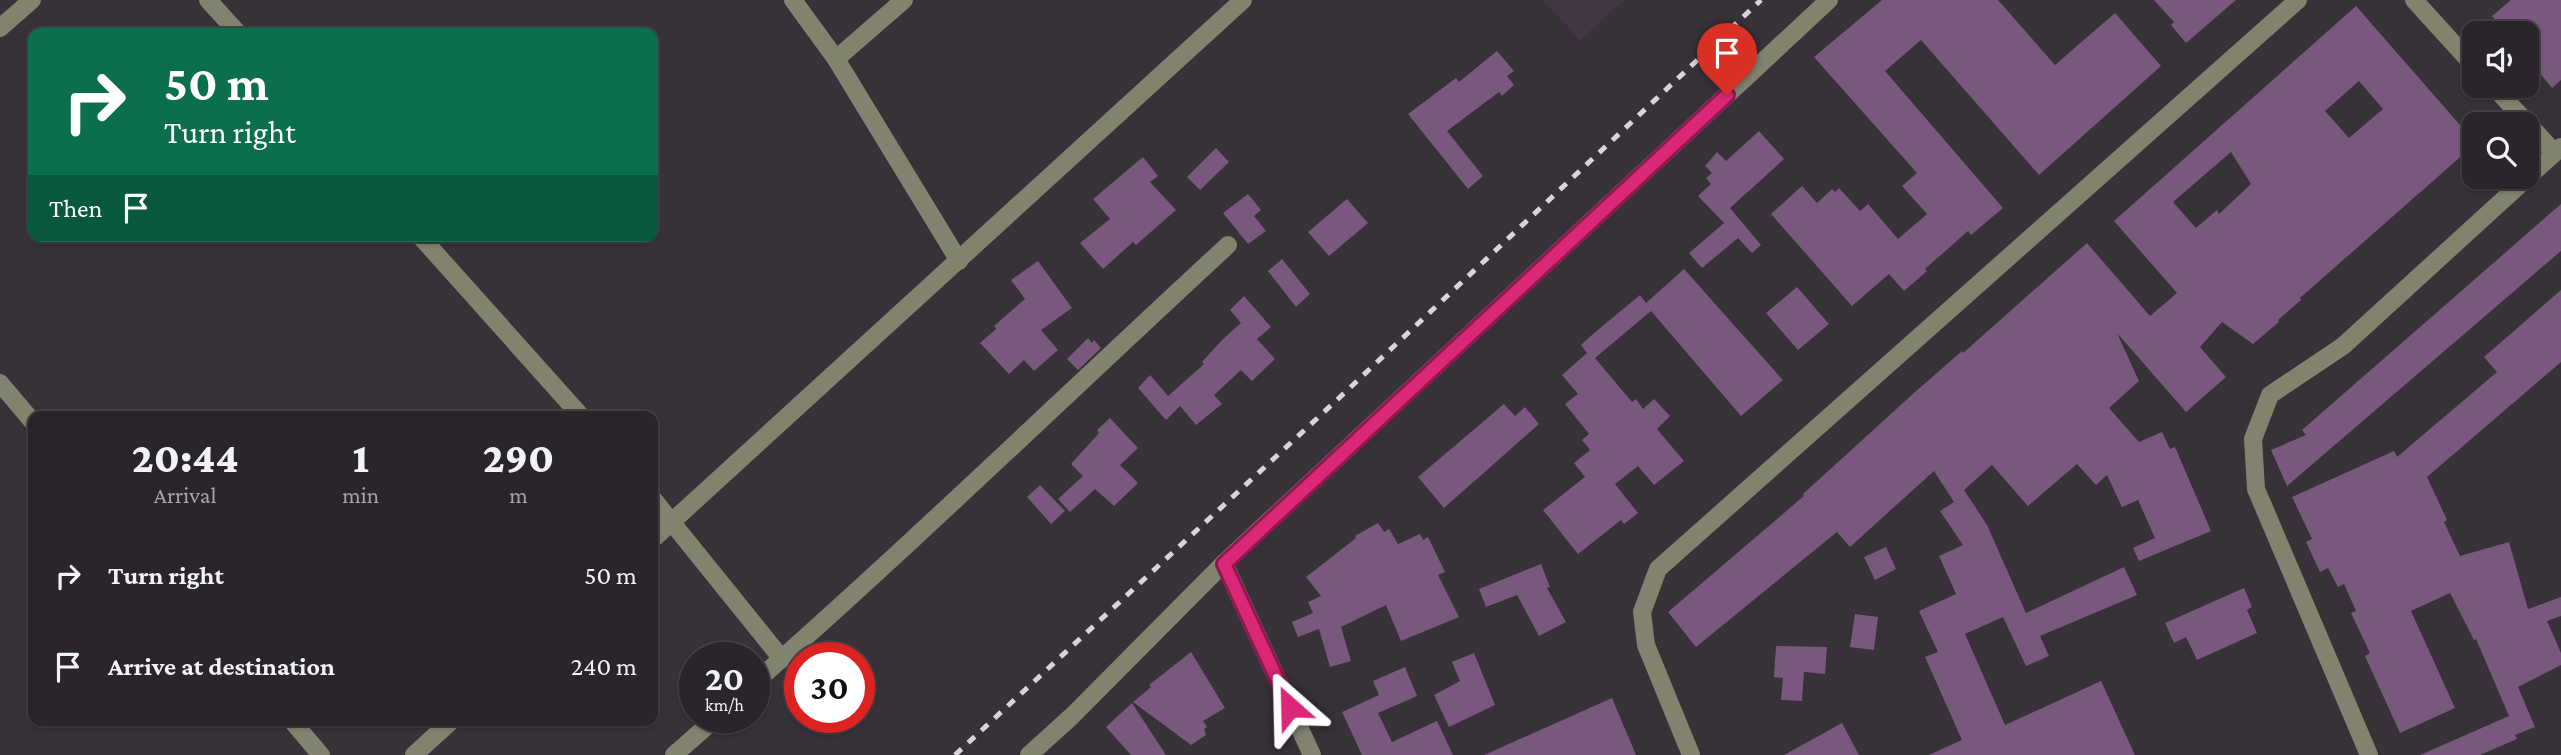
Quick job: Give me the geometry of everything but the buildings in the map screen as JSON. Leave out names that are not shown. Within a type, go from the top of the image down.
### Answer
[{"type":"street","points":[[0,29],[32,0]]},
{"type":"street","points":[[208,0],[233,28]]},
{"type":"street","points":[[793,0],[836,60],[959,261]]},
{"type":"street","points":[[836,60],[904,0]]},
{"type":"street","points":[[658,535],[1243,0]]},
{"type":"street","points":[[1029,755],[1072,716],[1224,564],[1829,0]]},
{"type":"street","points":[[1691,755],[1646,645],[1642,612],[1658,569],[2298,0]]},
{"type":"street","points":[[2414,0],[2462,53]]},
{"type":"street","points":[[2369,755],[2256,489],[2253,439],[2270,395],[2343,345],[2558,150],[2505,98]]},
{"type":"street","points":[[425,242],[578,411]]},
{"type":"street","points":[[770,669],[857,592],[1228,245]]},
{"type":"street","points":[[0,383],[28,416]]},
{"type":"street","points":[[658,505],[782,659]]},
{"type":"street","points":[[1224,564],[1312,755]]},
{"type":"street","points":[[296,726],[321,755]]},
{"type":"street","points":[[414,755],[446,726]]},
{"type":"street","points":[[674,755],[699,733]]},
{"type":"shaded area","points":[[1543,0],[1624,0],[1580,40]]},
{"type":"railway","points":[[955,755],[1761,0]]},
{"type":"route","points":[[1290,707],[1224,564],[1727,95]]}]
